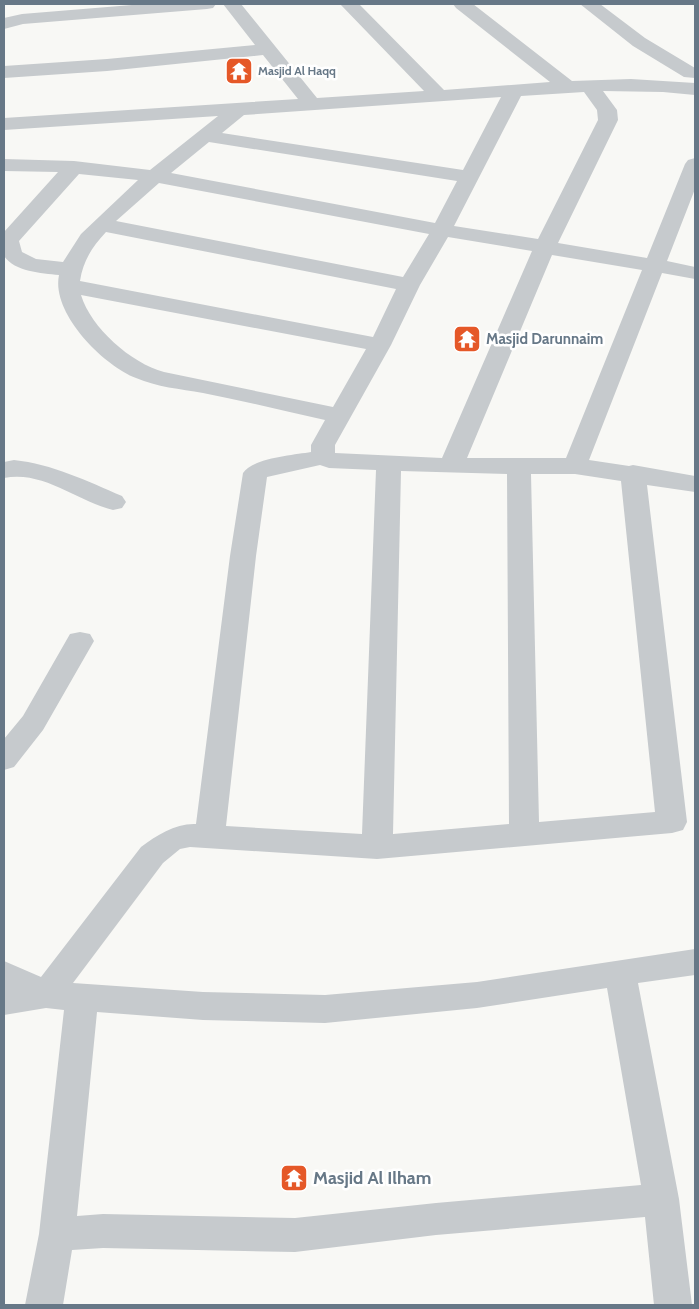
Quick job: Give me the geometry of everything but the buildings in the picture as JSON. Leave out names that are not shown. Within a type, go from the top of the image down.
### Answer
[{"type":"street","points":[[4,24],[22,19],[207,4]]},
{"type":"street","points":[[232,4],[312,104]]},
{"type":"street","points":[[349,4],[439,96]]},
{"type":"street","points":[[462,4],[568,87]]},
{"type":"street","points":[[589,4],[639,42],[694,77]]},
{"type":"street","points":[[4,72],[106,65],[269,49]]},
{"type":"street","points":[[4,124],[238,110],[514,90],[624,84],[668,86],[694,77]]},
{"type":"street","points":[[451,466],[545,247],[608,120],[607,110],[589,86]]},
{"type":"street","points":[[323,456],[324,445],[380,345],[409,285],[441,231],[514,90]]},
{"type":"street","points":[[238,110],[154,177],[85,242],[70,277],[71,302],[78,318],[92,334],[122,360],[138,370],[170,379],[340,416]]},
{"type":"street","points":[[206,136],[469,177]]},
{"type":"street","points":[[575,466],[695,164]]},
{"type":"street","points":[[4,165],[74,167],[154,177],[441,231],[695,273]]},
{"type":"street","points":[[74,167],[8,240],[9,250],[18,260],[70,277],[380,345]]},
{"type":"street","points":[[102,225],[409,285]]},
{"type":"street","points":[[210,835],[242,556],[255,473],[266,468],[323,456],[329,460],[389,464],[575,466],[633,473],[695,484]]},
{"type":"street","points":[[376,847],[389,464]]},
{"type":"street","points":[[519,466],[524,836]]},
{"type":"street","points":[[4,470],[15,468],[32,470],[114,502]]},
{"type":"street","points":[[46,995],[152,855],[170,841],[190,835],[376,847],[684,821],[633,473]]},
{"type":"street","points":[[4,759],[32,723],[80,641]]},
{"type":"street","points":[[4,1002],[46,995],[203,1006],[325,1009],[477,995],[695,962]]},
{"type":"street","points":[[620,973],[661,1199],[673,1305]]},
{"type":"street","points":[[4,974],[46,995]]},
{"type":"street","points":[[44,1305],[57,1234],[82,997]]},
{"type":"street","points":[[57,1234],[103,1232],[295,1235],[661,1199]]},
{"type":"place","name":"Masjid Al Haqq","points":[[239,71]]},
{"type":"place","name":"Masjid Darunnaim","points":[[467,339]]},
{"type":"place","name":"Masjid Al Ilham","points":[[294,1178]]}]
